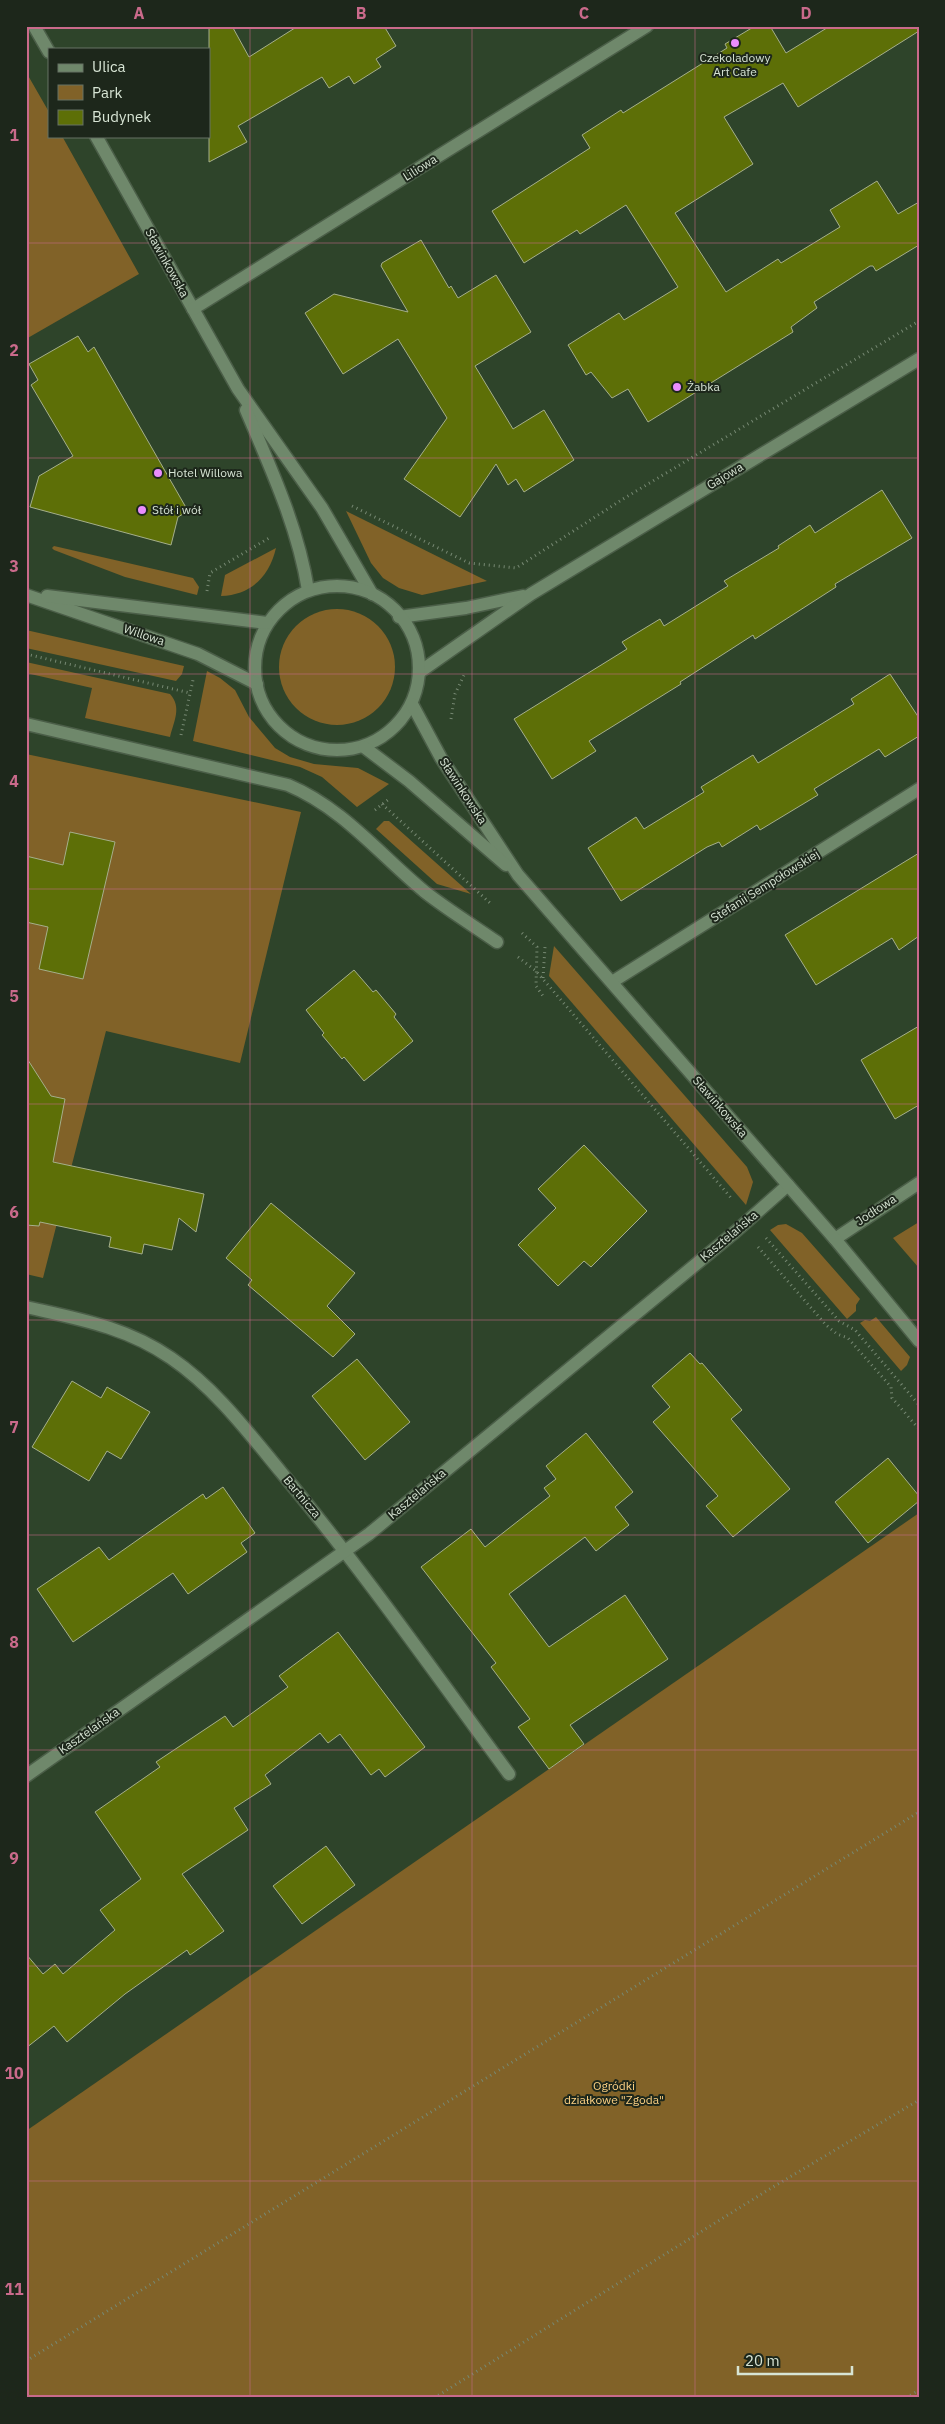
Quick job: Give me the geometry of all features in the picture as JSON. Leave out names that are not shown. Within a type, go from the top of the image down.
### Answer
[{"type":"street","points":[[34,26],[48,50]]},
{"type":"street","name":"Liliowa","points":[[193,309],[647,26]]},
{"type":"street","name":"Sławinkowska","points":[[97,138],[238,389],[322,508],[372,594]]},
{"type":"street","name":"Gajowa","points":[[421,671],[530,594],[919,359]]},
{"type":"street","name":"Sławinkowska","points":[[238,389],[293,524],[303,559],[308,590]]},
{"type":"street","points":[[342,587],[372,594],[392,608],[399,616],[414,642],[421,671],[417,694],[405,716],[393,728],[364,748],[334,750],[300,740],[285,730],[271,715],[257,684],[258,651],[261,636],[267,623],[284,602],[308,590],[342,587]]},
{"type":"street","name":"Willowa","points":[[26,594],[267,623]]},
{"type":"street","name":"Willowa","points":[[26,594],[198,654],[257,684]]},
{"type":"street","name":"Gajowa","points":[[399,616],[466,608],[530,594]]},
{"type":"street","name":"Sławinkowska","points":[[412,704],[441,758],[518,875]]},
{"type":"street","points":[[26,724],[279,783],[311,795],[353,827],[426,892],[497,942]]},
{"type":"street","name":"Sławinkowska","points":[[364,748],[409,781],[518,875],[788,1185],[919,1341]]},
{"type":"street","name":"Stefanii Sempołowskiej","points":[[612,982],[919,789]]},
{"type":"street","name":"Jodłowa","points":[[834,1239],[919,1182]]},
{"type":"street","name":"Kasztelańska","points":[[26,1776],[346,1552],[750,1219],[788,1185]]},
{"type":"street","name":"Bartnicza","points":[[26,1307],[116,1328],[171,1358],[201,1381],[227,1407],[346,1552],[509,1774]]},
{"type":"path","points":[[348,504],[469,563],[516,568],[623,499],[919,320]]},
{"type":"path","points":[[207,597],[210,573],[274,535]]},
{"type":"path","points":[[26,654],[190,693]]},
{"type":"path","points":[[452,724],[451,716],[455,694],[467,669]]},
{"type":"path","points":[[180,738],[193,677]]},
{"type":"path","points":[[372,812],[390,798]]},
{"type":"path","points":[[497,942],[536,971],[838,1321],[855,1330],[919,1405]]},
{"type":"path","points":[[751,1251],[757,1246],[826,1325],[837,1334],[848,1338],[891,1387],[892,1398],[919,1429]]},
{"type":"path","points":[[26,2361],[919,1812]]},
{"type":"path","points":[[434,2398],[768,2190],[919,2100]]},
{"type":"path","points":[[906,2398],[919,2390]]},
{"type":"green space","points":[[26,72],[48,110],[48,138],[63,138],[139,274],[26,339]]},
{"type":"green space","points":[[346,511],[487,581],[422,595],[399,588],[383,578],[371,563]]},
{"type":"green space","points":[[54,546],[193,578],[199,587],[197,595],[125,577],[54,550],[52,548]]},
{"type":"green space","points":[[276,548],[269,568],[257,583],[241,592],[221,596],[225,575]]},
{"type":"green space","points":[[337,609],[359,613],[378,626],[391,645],[395,667],[391,689],[378,708],[359,721],[337,725],[315,721],[296,708],[283,689],[279,667],[283,645],[296,626],[315,613]]},
{"type":"green space","points":[[26,630],[184,666],[182,674],[176,681],[26,648]]},
{"type":"green space","points":[[26,662],[170,694],[176,704],[176,709],[170,737],[85,718],[92,688],[26,673]]},
{"type":"green space","points":[[207,671],[220,678],[235,690],[249,717],[275,748],[290,757],[314,764],[358,768],[389,784],[357,807],[322,777],[300,767],[193,741]]},
{"type":"green space","points":[[26,754],[301,812],[240,1063],[106,1031],[43,1278],[26,1274]]},
{"type":"green space","points":[[384,821],[389,821],[471,894],[437,884],[376,829]]},
{"type":"green space","points":[[554,946],[747,1167],[753,1182],[746,1205],[549,976]]},
{"type":"green space","points":[[919,1222],[919,1268],[893,1238]]},
{"type":"green space","points":[[786,1224],[802,1233],[860,1299],[856,1305],[856,1311],[847,1319],[770,1230],[778,1225]]},
{"type":"green space","points":[[876,1317],[910,1357],[907,1365],[901,1371],[860,1323],[865,1320],[870,1321]]},
{"type":"green space","name":"Ogródki działkowe \"Zgoda\"","points":[[919,1513],[919,2398],[26,2398],[26,2131]]},
{"type":"building","points":[[209,26],[232,26],[249,57],[298,26],[384,26],[396,46],[376,59],[381,67],[354,84],[349,76],[329,88],[322,77],[238,126],[247,142],[209,162]]},
{"type":"building","points":[[755,26],[770,26],[786,53],[830,26],[919,26],[919,31],[798,107],[783,83],[724,117],[753,164],[675,213],[726,292],[778,259],[781,263],[840,227],[830,210],[877,181],[898,214],[919,202],[919,245],[876,271],[873,266],[870,266],[814,302],[817,308],[791,327],[793,332],[648,422],[628,389],[612,398],[591,372],[586,375],[568,345],[619,313],[624,320],[678,287],[626,205],[580,234],[577,230],[524,263],[492,211],[590,148],[582,135],[621,110],[623,113],[727,48],[725,44]]},
{"type":"building","points":[[421,240],[449,288],[451,286],[458,298],[496,275],[531,332],[475,366],[513,429],[544,410],[574,460],[524,492],[516,479],[508,485],[496,464],[460,517],[404,479],[447,418],[398,339],[343,374],[305,313],[334,294],[408,312],[381,266],[382,263]]},
{"type":"building","points":[[78,336],[88,352],[94,347],[188,511],[178,517],[171,545],[30,507],[39,476],[73,456],[31,385],[38,380],[29,364]]},
{"type":"building","points":[[882,490],[912,538],[835,584],[836,587],[755,639],[753,635],[680,682],[681,684],[589,741],[596,751],[552,779],[514,719],[627,649],[622,642],[660,619],[664,626],[728,586],[724,581],[779,548],[778,546],[810,525],[815,533]]},
{"type":"building","points":[[890,674],[919,718],[919,736],[885,757],[879,749],[814,789],[818,795],[760,830],[757,825],[722,847],[719,842],[707,847],[621,901],[588,848],[636,817],[644,829],[704,792],[701,787],[753,755],[758,763],[854,704],[851,699]]},
{"type":"building","points":[[70,832],[115,842],[83,979],[39,969],[48,927],[26,922],[26,856],[63,865]]},
{"type":"building","points":[[919,853],[919,936],[899,950],[892,938],[816,985],[785,935]]},
{"type":"building","points":[[354,970],[373,992],[376,990],[396,1014],[394,1017],[413,1041],[364,1081],[322,1035],[324,1033],[306,1010]]},
{"type":"building","points":[[919,1026],[919,1105],[895,1119],[861,1060]]},
{"type":"building","points":[[26,1057],[51,1096],[65,1099],[53,1162],[204,1194],[196,1232],[179,1218],[172,1250],[144,1244],[142,1254],[109,1247],[111,1237],[40,1222],[39,1226],[26,1225]]},
{"type":"building","points":[[584,1145],[647,1211],[591,1267],[584,1261],[558,1286],[518,1245],[556,1208],[538,1189]]},
{"type":"building","points":[[271,1203],[355,1273],[327,1306],[355,1334],[333,1357],[248,1285],[252,1280],[226,1258]]},
{"type":"building","points":[[690,1353],[700,1364],[702,1363],[742,1410],[731,1419],[790,1489],[733,1537],[706,1506],[718,1496],[653,1422],[670,1407],[652,1386]]},
{"type":"building","points":[[357,1359],[410,1422],[365,1460],[312,1396]]},
{"type":"building","points":[[72,1381],[101,1398],[107,1387],[150,1412],[121,1459],[107,1451],[89,1481],[32,1447]]},
{"type":"building","points":[[586,1433],[633,1492],[615,1507],[629,1525],[596,1551],[585,1537],[509,1594],[549,1647],[625,1595],[668,1659],[570,1725],[584,1744],[549,1769],[518,1727],[530,1719],[491,1667],[496,1663],[421,1567],[471,1529],[485,1547],[550,1496],[544,1488],[556,1479],[546,1466]]},
{"type":"building","points":[[888,1458],[919,1496],[919,1501],[868,1543],[835,1502]]},
{"type":"building","points":[[223,1487],[255,1533],[241,1543],[247,1552],[188,1594],[173,1573],[73,1642],[37,1589],[99,1547],[109,1560],[203,1494],[206,1499]]},
{"type":"building","points":[[338,1632],[425,1747],[385,1777],[379,1769],[371,1775],[340,1734],[328,1743],[320,1733],[265,1775],[271,1784],[234,1808],[248,1830],[182,1874],[224,1931],[190,1955],[187,1950],[125,1994],[67,2042],[54,2026],[26,2048],[26,1954],[43,1974],[55,1964],[63,1974],[115,1930],[100,1910],[141,1879],[95,1812],[160,1767],[156,1762],[225,1716],[233,1727],[288,1687],[279,1676]]},
{"type":"building","points":[[326,1846],[355,1885],[302,1924],[273,1886]]},
{"type":"place","name":"Czekoladowy Art Cafe","points":[[735,43]]},
{"type":"place","name":"Żabka","points":[[677,387]]},
{"type":"place","name":"Hotel Willowa","points":[[158,473]]},
{"type":"place","name":"Stół i wół","points":[[142,510]]}]
